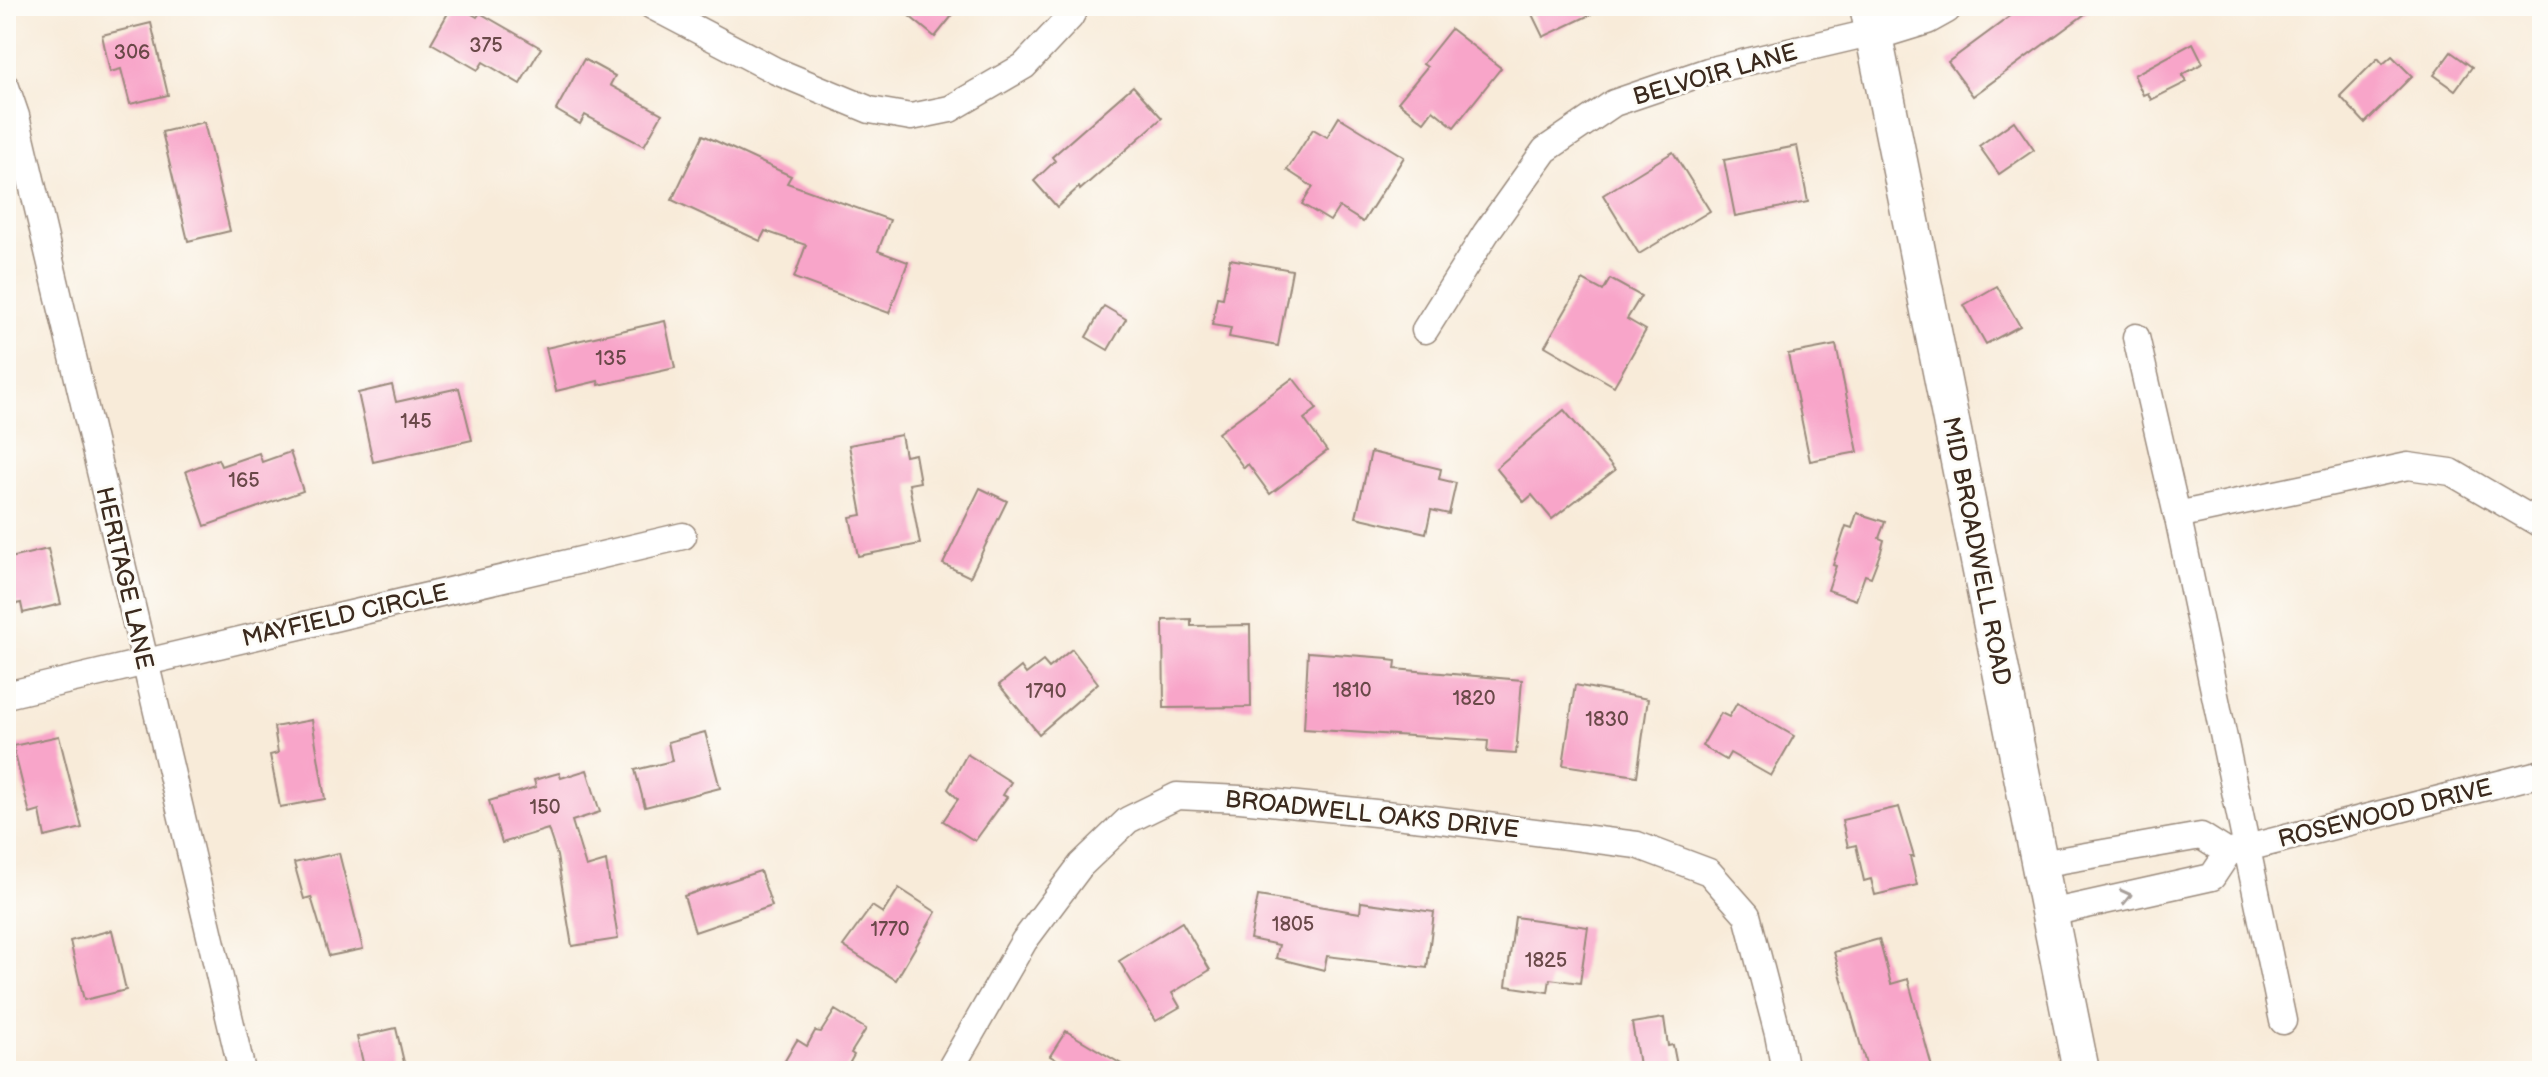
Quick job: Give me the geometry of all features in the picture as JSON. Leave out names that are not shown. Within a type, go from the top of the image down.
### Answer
[{"type":"street","points":[[652,6],[776,71],[870,110],[911,117],[950,109],[1024,66],[1070,17],[1076,6]]},
{"type":"street","points":[[1871,19],[1926,16],[1944,6]]},
{"type":"street","name":"BELVOIR LANE","points":[[1425,330],[1486,233],[1545,150],[1614,103],[1871,19]]},
{"type":"street","name":"MID BROADWELL ROAD","points":[[1871,19],[2081,1071]]},
{"type":"street","name":"HERITAGE LANE","points":[[6,87],[16,116],[242,1071]]},
{"type":"street","points":[[2136,337],[2177,513],[2237,851],[2283,1021]]},
{"type":"street","points":[[2177,513],[2408,466],[2451,472],[2542,525]]},
{"type":"street","name":"MAYFIELD CIRCLE","points":[[6,695],[683,536]]},
{"type":"street","name":"ROSEWOOD DRIVE","points":[[2237,851],[2542,773]]},
{"type":"street","name":"BROADWELL OAKS DRIVE","points":[[949,1071],[1024,941],[1081,865],[1128,820],[1177,796],[1240,799],[1419,817],[1637,845],[1709,872],[1747,915],[1785,1071]]},
{"type":"street","points":[[2040,864],[2201,836],[2237,851]]},
{"type":"street","points":[[2050,913],[2212,877],[2237,851]]},
{"type":"building","points":[[452,6],[458,6],[477,17],[480,13],[541,48],[520,84],[483,62],[478,70],[431,43]]},
{"type":"building","points":[[897,6],[960,6],[935,37]]},
{"type":"building","points":[[1528,6],[1609,6],[1543,37]]},
{"type":"building","points":[[2024,6],[2096,6],[1973,96],[1948,62]]},
{"type":"building","points":[[151,23],[168,95],[130,104],[121,69],[110,72],[102,35]]},
{"type":"building","points":[[1451,29],[1501,68],[1454,127],[1433,110],[1424,122],[1398,102],[1427,67],[1423,64]]},
{"type":"building","points":[[2193,43],[2203,63],[2182,75],[2187,82],[2151,100],[2148,93],[2143,95],[2134,75]]},
{"type":"building","points":[[2451,52],[2472,67],[2455,90],[2434,75]]},
{"type":"building","points":[[2392,56],[2412,76],[2365,123],[2340,96],[2378,58],[2383,64]]},
{"type":"building","points":[[584,59],[615,76],[610,85],[662,114],[644,146],[585,115],[580,124],[556,110]]},
{"type":"building","points":[[1133,86],[1162,118],[1057,207],[1034,181],[1055,161],[1052,157]]},
{"type":"building","points":[[1339,117],[1404,157],[1363,222],[1339,207],[1330,221],[1302,204],[1313,187],[1287,170],[1313,129],[1327,137]]},
{"type":"building","points":[[2014,121],[2034,150],[1999,174],[1979,146]]},
{"type":"building","points":[[204,122],[230,231],[188,241],[162,132]]},
{"type":"building","points":[[703,135],[791,176],[787,183],[890,220],[878,251],[908,262],[889,313],[794,278],[806,245],[765,231],[760,241],[672,200]]},
{"type":"building","points":[[1797,146],[1808,202],[1735,216],[1724,160]]},
{"type":"building","points":[[1673,152],[1710,211],[1639,254],[1603,195]]},
{"type":"building","points":[[1230,259],[1292,270],[1278,346],[1229,337],[1231,328],[1212,325],[1217,297],[1223,298]]},
{"type":"building","points":[[1610,279],[1641,296],[1627,319],[1646,330],[1614,386],[1545,346],[1583,280],[1603,291]]},
{"type":"building","points":[[1997,286],[2020,326],[1986,344],[1964,305]]},
{"type":"building","points":[[1104,306],[1126,319],[1108,350],[1086,337]]},
{"type":"building","points":[[665,321],[675,368],[556,391],[546,348]]},
{"type":"building","points":[[1836,345],[1858,452],[1810,461],[1788,354]]},
{"type":"building","points":[[1293,378],[1317,409],[1304,419],[1327,451],[1270,494],[1248,464],[1244,468],[1218,433]]},
{"type":"building","points":[[392,385],[396,402],[459,388],[472,440],[373,462],[358,393]]},
{"type":"building","points":[[1564,410],[1615,470],[1552,519],[1532,495],[1524,502],[1496,468]]},
{"type":"building","points":[[901,435],[905,456],[915,454],[920,482],[909,484],[920,544],[858,556],[850,517],[862,515],[849,445]]},
{"type":"building","points":[[290,452],[303,491],[205,526],[186,471],[218,459],[221,466],[259,453],[262,462]]},
{"type":"building","points":[[1371,452],[1441,469],[1439,479],[1456,483],[1449,514],[1431,510],[1426,533],[1356,517]]},
{"type":"building","points":[[980,488],[1007,501],[970,577],[943,564]]},
{"type":"building","points":[[1857,513],[1885,522],[1879,538],[1884,540],[1881,551],[1871,577],[1865,575],[1856,600],[1828,590],[1846,526],[1852,528]]},
{"type":"building","points":[[48,549],[61,604],[23,613],[21,603],[6,606],[6,559]]},
{"type":"building","points":[[1191,619],[1191,626],[1250,625],[1251,707],[1164,708],[1163,620]]},
{"type":"building","points":[[1072,649],[1098,683],[1039,734],[999,685],[1021,667],[1026,674],[1043,661],[1049,668]]},
{"type":"building","points":[[1308,652],[1388,658],[1396,661],[1395,669],[1522,680],[1516,754],[1487,752],[1488,741],[1304,729]]},
{"type":"building","points":[[1575,685],[1648,699],[1637,776],[1563,765]]},
{"type":"building","points":[[1737,703],[1794,736],[1771,776],[1730,753],[1726,760],[1702,746],[1721,713],[1729,717]]},
{"type":"building","points":[[312,720],[325,799],[280,807],[270,755],[278,753],[274,727]]},
{"type":"building","points":[[705,732],[720,788],[645,807],[635,770],[672,761],[668,742]]},
{"type":"building","points":[[59,736],[82,828],[45,837],[40,811],[30,814],[13,746]]},
{"type":"building","points":[[967,754],[1011,782],[1003,795],[1007,797],[975,841],[943,821],[958,799],[948,789]]},
{"type":"building","points":[[587,770],[600,812],[572,821],[586,867],[606,861],[618,939],[572,946],[557,856],[548,829],[502,843],[489,801],[536,787],[534,780],[559,773],[561,778]]},
{"type":"building","points":[[1899,807],[1914,857],[1910,857],[1917,885],[1875,895],[1871,879],[1864,881],[1856,845],[1848,847],[1842,820]]},
{"type":"building","points":[[339,853],[363,949],[329,956],[311,897],[304,899],[294,863]]},
{"type":"building","points":[[760,871],[772,906],[695,932],[684,896]]},
{"type":"building","points":[[899,888],[936,912],[896,980],[843,946],[872,906],[883,913]]},
{"type":"building","points":[[1258,896],[1360,913],[1361,902],[1434,912],[1427,968],[1327,956],[1324,970],[1276,958],[1279,945],[1250,939]]},
{"type":"building","points":[[1515,917],[1588,927],[1580,983],[1550,979],[1548,992],[1506,986]]},
{"type":"building","points":[[1182,922],[1210,970],[1172,993],[1180,1007],[1156,1021],[1119,961]]},
{"type":"building","points":[[112,930],[126,990],[84,1000],[70,941]]},
{"type":"building","points":[[1879,939],[1891,984],[1908,979],[1933,1071],[1868,1071],[1834,952]]},
{"type":"building","points":[[835,1010],[866,1029],[851,1053],[854,1055],[845,1071],[779,1071],[797,1040],[807,1046],[815,1031],[821,1032]]},
{"type":"building","points":[[1664,1018],[1668,1046],[1673,1045],[1678,1071],[1640,1071],[1632,1023]]},
{"type":"building","points":[[396,1028],[406,1071],[365,1071],[357,1037]]},
{"type":"building","points":[[1066,1031],[1133,1071],[1075,1071],[1050,1056]]}]
